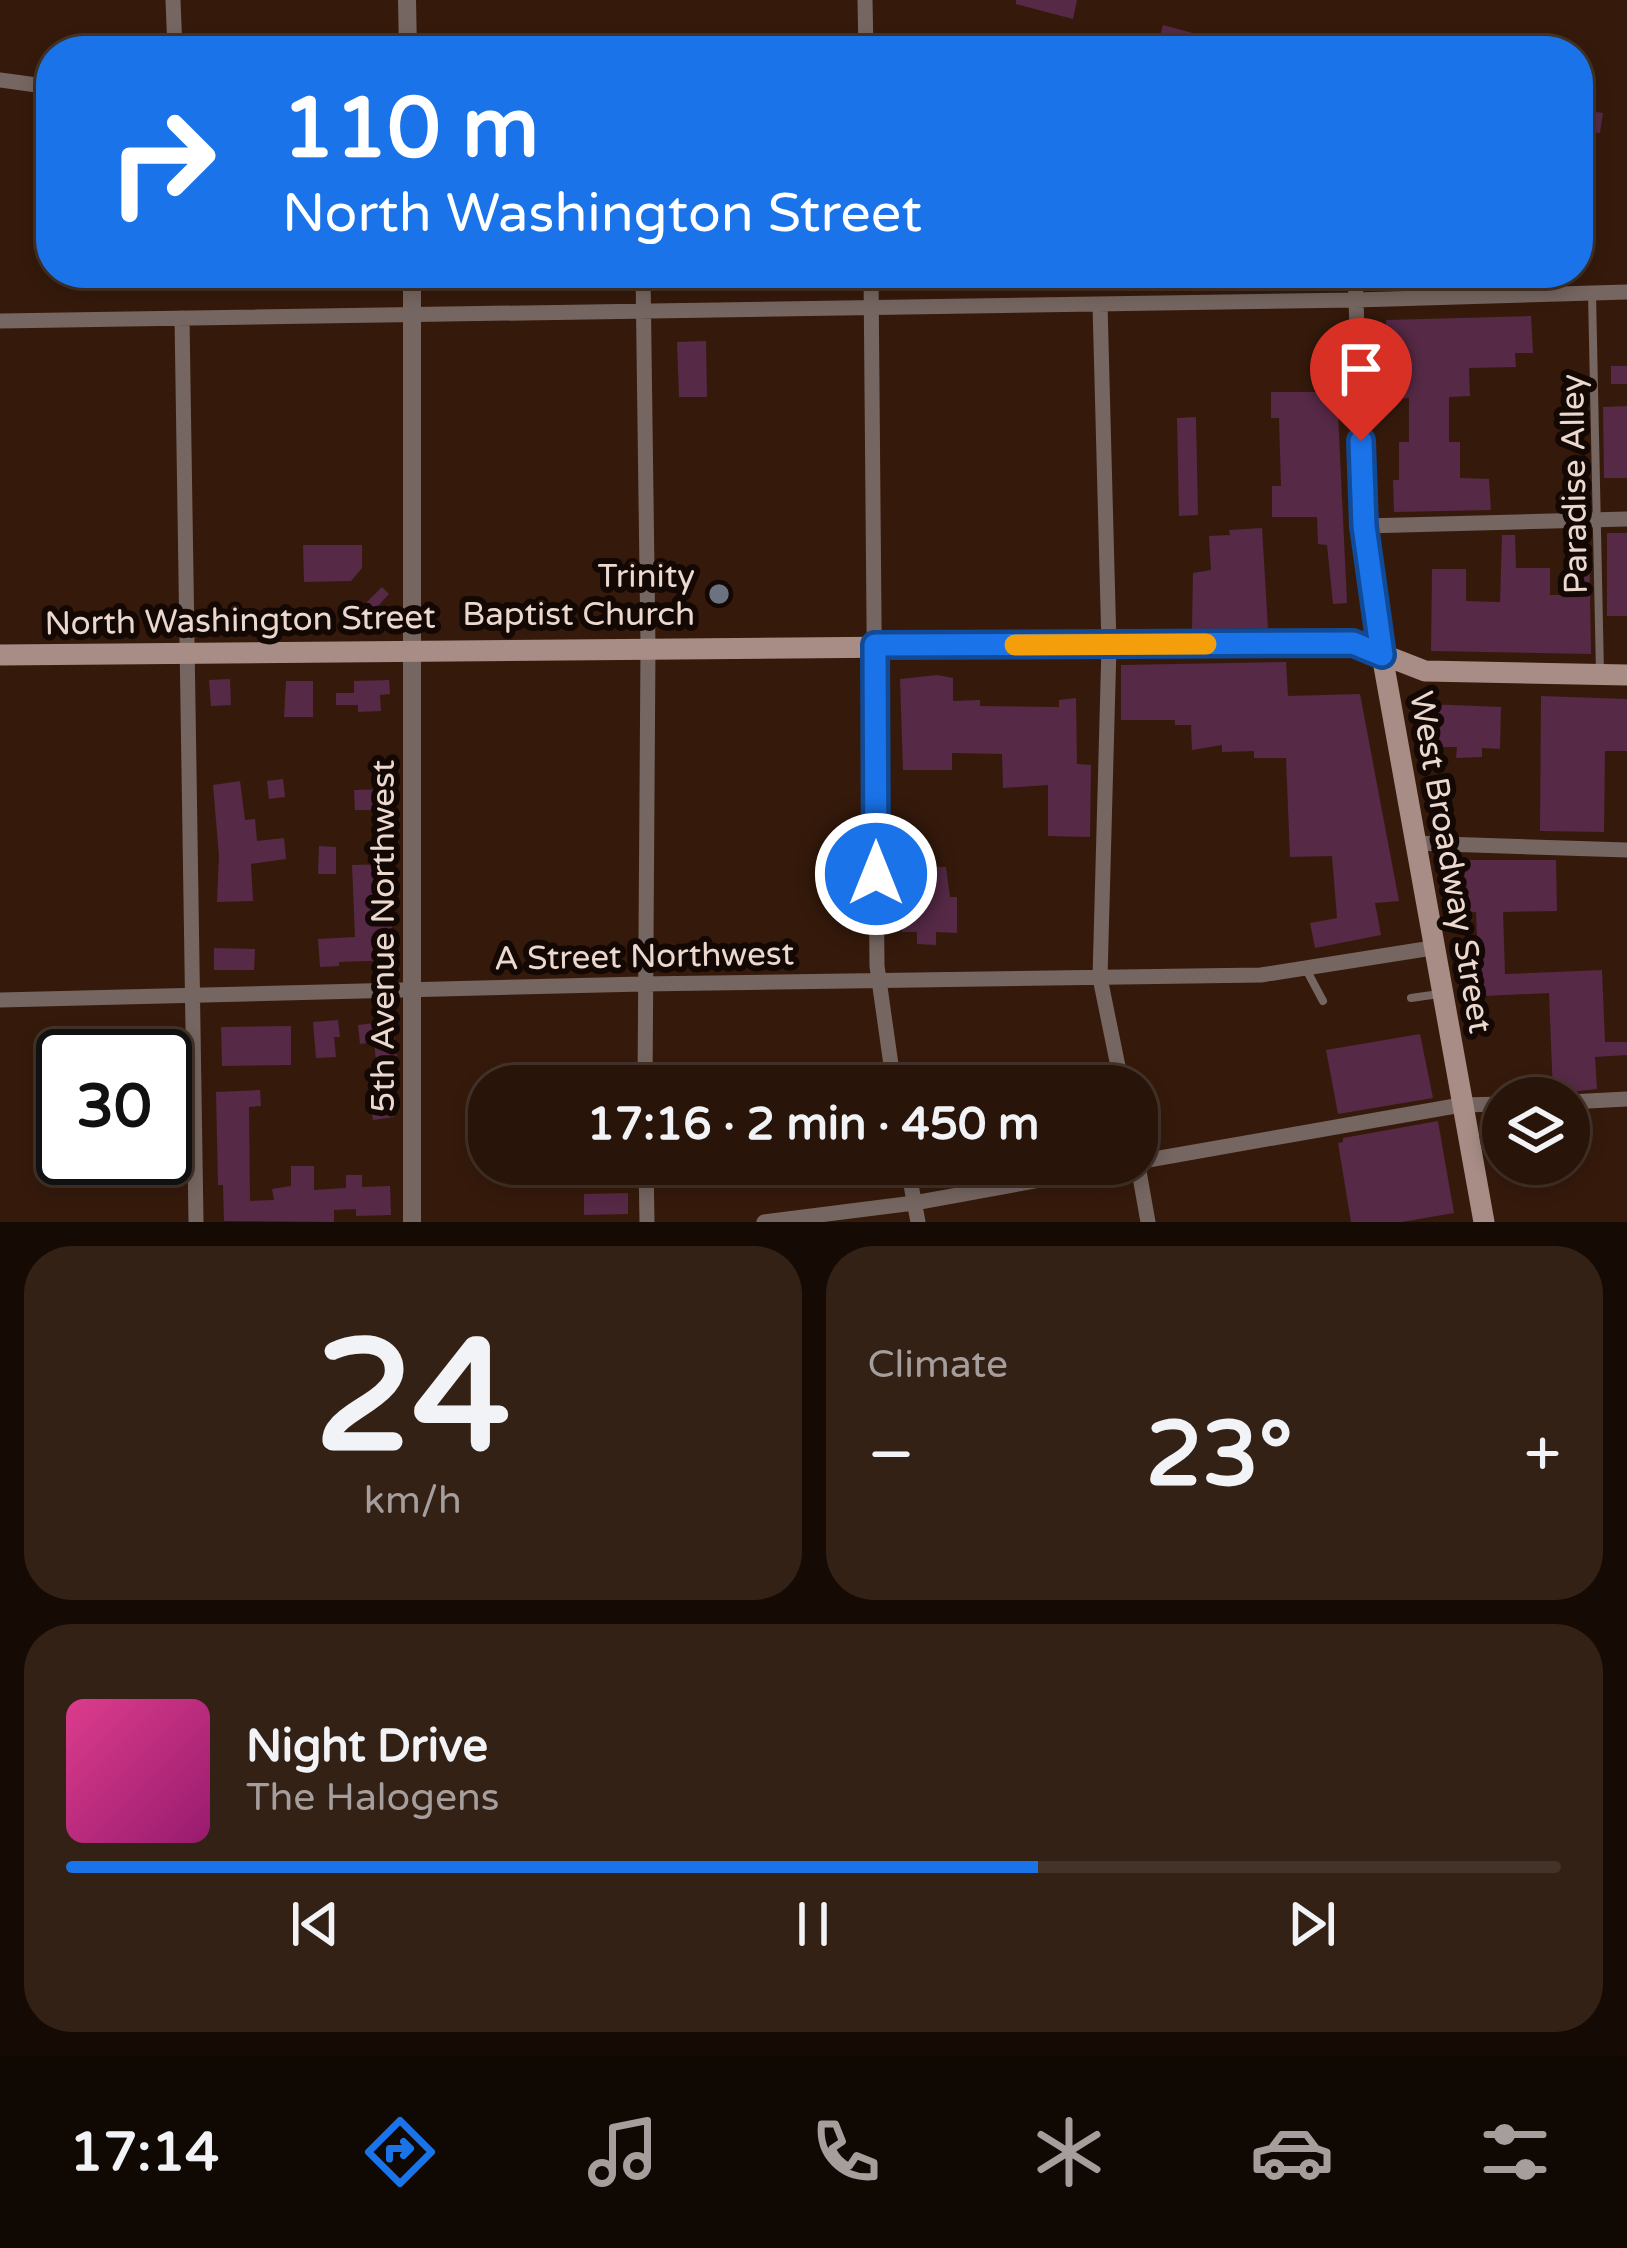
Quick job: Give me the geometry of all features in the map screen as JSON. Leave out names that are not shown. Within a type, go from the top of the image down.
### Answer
[{"type":"main road","name":"North Washington Street","points":[[0,655],[1353,643],[1425,671],[1627,675]]},
{"type":"main road","name":"West Broadway Street","points":[[1382,655],[1484,1222]]},
{"type":"street","points":[[172,0],[174,36]]},
{"type":"street","points":[[407,0],[408,36]]},
{"type":"street","points":[[865,0],[866,36]]},
{"type":"street","points":[[0,80],[36,85]]},
{"type":"street","name":"5th Avenue Northwest","points":[[412,288],[412,1222]]},
{"type":"street","points":[[643,288],[648,647],[645,1065]]},
{"type":"street","points":[[871,288],[878,981],[891,1065]]},
{"type":"street","points":[[1355,288],[1364,526],[1382,655]]},
{"type":"street","points":[[0,321],[1627,292]]},
{"type":"street","points":[[1100,304],[1109,646],[1100,978],[1118,1065]]},
{"type":"street","points":[[182,318],[196,1222]]},
{"type":"street","points":[[1364,526],[1627,519]]},
{"type":"street","points":[[1413,844],[1627,850]]},
{"type":"street","name":"A Street Northwest","points":[[0,1000],[1307,971],[1432,948]]},
{"type":"street","points":[[1590,1101],[1627,1100]]},
{"type":"street","points":[[1158,1158],[1482,1105]]},
{"type":"street","points":[[646,1185],[647,1222]]},
{"type":"street","points":[[911,1185],[918,1222]]},
{"type":"street","points":[[764,1222],[1011,1185]]},
{"type":"street","points":[[1140,1185],[1148,1222]]},
{"type":"lane","name":"Paradise Alley","points":[[1592,293],[1600,674]]},
{"type":"lane","points":[[1307,971],[1323,1001]]},
{"type":"lane","points":[[1411,998],[1440,994]]},
{"type":"building","points":[[1016,0],[1077,0],[1073,19],[1016,4]]},
{"type":"building","points":[[1163,25],[1204,36],[1160,36]]},
{"type":"building","points":[[1593,111],[1603,113],[1600,133],[1593,132]]},
{"type":"building","points":[[1531,316],[1533,353],[1515,353],[1516,367],[1469,368],[1470,396],[1449,397],[1449,442],[1460,442],[1460,478],[1489,479],[1491,510],[1394,512],[1399,442],[1409,442],[1409,398],[1388,399],[1386,320]]},
{"type":"building","points":[[706,341],[707,397],[679,397],[677,342]]},
{"type":"building","points":[[1611,366],[1627,366],[1627,384],[1611,384]]},
{"type":"building","points":[[1271,392],[1337,392],[1347,603],[1333,604],[1327,545],[1318,544],[1317,517],[1272,517],[1272,486],[1281,486],[1279,418],[1271,418]]},
{"type":"building","points":[[1627,406],[1627,478],[1604,478],[1603,407]]},
{"type":"building","points":[[1196,417],[1198,515],[1179,516],[1177,418]]},
{"type":"building","points":[[1262,528],[1268,628],[1192,629],[1193,573],[1211,570],[1209,536]]},
{"type":"building","points":[[1607,533],[1627,533],[1627,616],[1607,616]]},
{"type":"building","points":[[1502,535],[1515,535],[1516,568],[1550,568],[1550,595],[1575,595],[1575,535],[1589,535],[1591,654],[1431,651],[1432,569],[1466,569],[1466,601],[1500,602]]},
{"type":"building","points":[[303,545],[362,545],[362,568],[351,581],[304,582]]},
{"type":"building","points":[[382,587],[389,594],[368,617],[347,622]]},
{"type":"building","points":[[1286,662],[1288,696],[1360,694],[1399,901],[1375,903],[1381,935],[1315,948],[1310,923],[1337,918],[1332,856],[1290,857],[1286,758],[1254,758],[1254,751],[1222,752],[1222,745],[1192,750],[1191,725],[1175,725],[1175,720],[1121,720],[1121,665]]},
{"type":"building","points":[[953,678],[953,701],[980,700],[980,706],[1059,707],[1059,700],[1076,698],[1077,764],[1091,765],[1090,837],[1048,836],[1048,785],[1003,788],[1002,754],[952,753],[952,770],[903,770],[900,679]]},
{"type":"building","points":[[230,679],[231,705],[211,706],[209,680]]},
{"type":"building","points":[[389,680],[390,694],[380,695],[381,711],[358,712],[358,705],[336,705],[336,693],[354,693],[354,681]]},
{"type":"building","points":[[286,681],[313,681],[313,717],[284,717]]},
{"type":"building","points":[[1541,696],[1627,699],[1627,751],[1605,751],[1604,832],[1540,831]]},
{"type":"building","points":[[1426,704],[1501,707],[1500,749],[1482,748],[1482,757],[1456,758],[1457,747],[1434,747]]},
{"type":"building","points":[[283,779],[285,797],[269,799],[267,781]]},
{"type":"building","points":[[240,781],[245,820],[255,819],[257,841],[284,838],[286,859],[251,864],[253,901],[217,902],[213,785]]},
{"type":"building","points":[[390,789],[391,810],[355,810],[354,790]]},
{"type":"building","points":[[319,846],[336,847],[336,874],[318,874]]},
{"type":"building","points":[[1461,860],[1556,860],[1557,911],[1503,912],[1505,974],[1602,970],[1605,1042],[1627,1042],[1627,1055],[1595,1057],[1597,1089],[1590,1090],[1590,1077],[1552,1077],[1549,993],[1484,996],[1484,988],[1479,988],[1476,912],[1461,912]]},
{"type":"building","points":[[393,864],[396,960],[320,967],[318,939],[355,937],[352,865]]},
{"type":"building","points":[[905,866],[946,867],[950,897],[957,897],[957,933],[936,932],[936,945],[917,944],[917,932],[902,932],[899,895]]},
{"type":"building","points":[[214,948],[255,949],[254,970],[214,970]]},
{"type":"building","points":[[338,1020],[336,1057],[316,1058],[313,1022]]},
{"type":"building","points":[[392,1021],[397,1057],[376,1060],[374,1042],[360,1044],[358,1025]]},
{"type":"building","points":[[291,1026],[291,1065],[222,1066],[221,1027]]},
{"type":"building","points":[[1420,1034],[1433,1098],[1338,1114],[1326,1050]]},
{"type":"building","points":[[390,1089],[394,1117],[373,1120],[369,1092]]},
{"type":"building","points":[[260,1090],[261,1106],[249,1107],[250,1201],[274,1200],[272,1189],[291,1186],[291,1166],[314,1166],[314,1190],[346,1188],[346,1175],[362,1175],[362,1187],[390,1186],[391,1215],[356,1216],[356,1209],[334,1210],[334,1222],[224,1221],[223,1185],[218,1185],[216,1092]]},
{"type":"building","points":[[1438,1121],[1454,1213],[1402,1222],[1351,1222],[1338,1143],[1343,1138]]},
{"type":"building","points":[[628,1193],[628,1214],[584,1215],[584,1194]]},
{"type":"slow traffic","points":[[1015,645],[1206,644]]},
{"type":"place","name":"Trinity Baptist Church","points":[[719,594]]},
{"type":"route","points":[[876,874],[875,645],[1359,643],[1382,655],[1364,526],[1361,441]]}]
